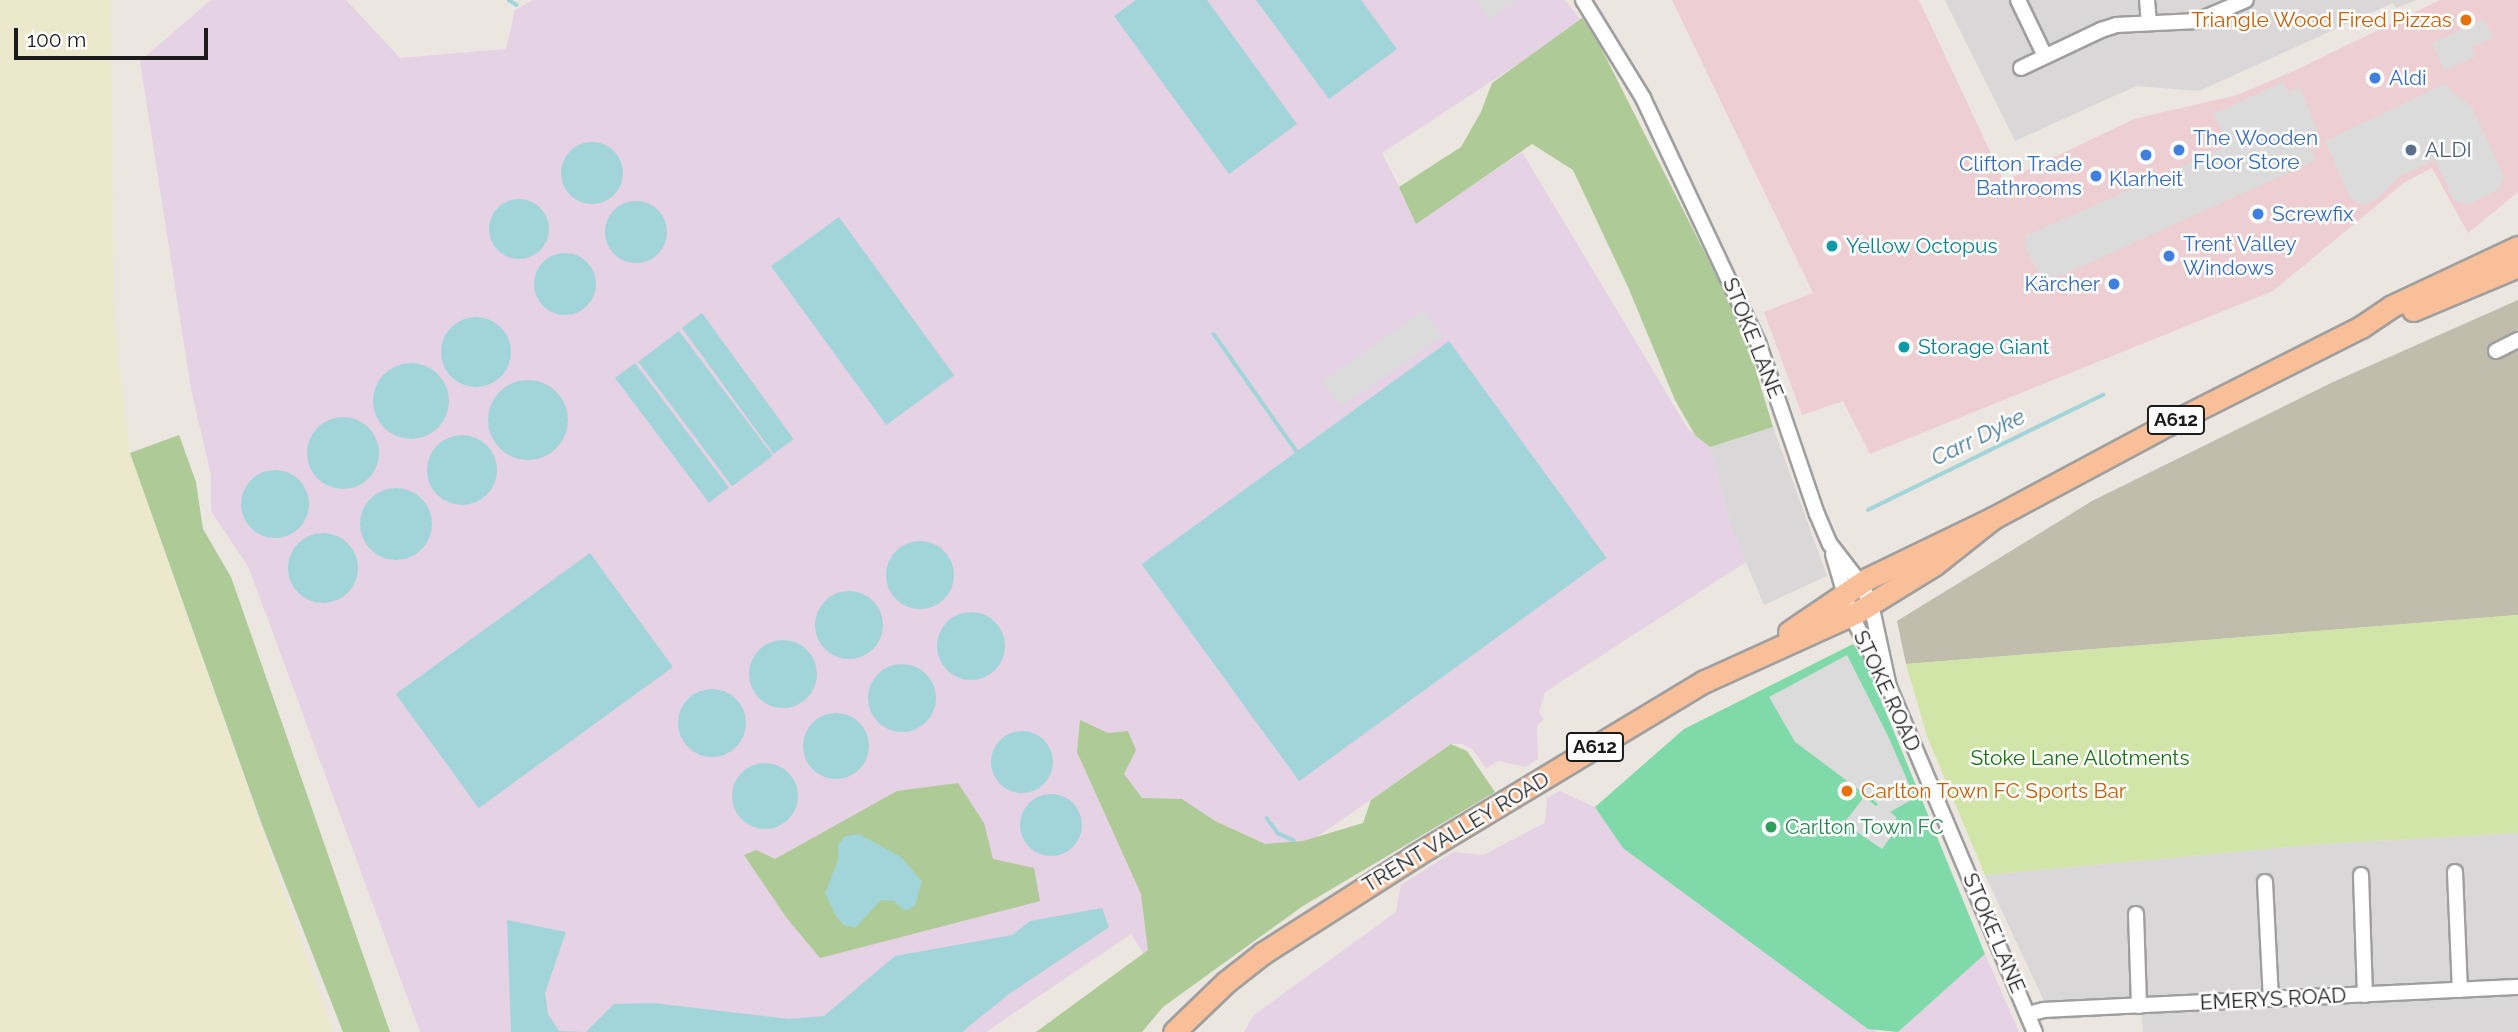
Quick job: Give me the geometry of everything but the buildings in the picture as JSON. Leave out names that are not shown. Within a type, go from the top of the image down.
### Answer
[{"type":"main road","name":"TRENT VALLEY ROAD","points":[[1756,656],[1851,588],[1993,518],[2157,430],[2361,327],[2392,306],[2518,247]]},
{"type":"main road","name":"TRENT VALLEY ROAD","points":[[2361,327],[2397,317],[2518,267]]},
{"type":"main road","name":"TRENT VALLEY ROAD","points":[[1174,1032],[1226,982],[1263,953],[1416,855],[1705,681],[1871,604],[1936,564],[1993,518]]},
{"type":"street","name":"STOKE LANE","points":[[1583,0],[1643,98],[1758,342],[1814,507],[1830,544]]},
{"type":"street","points":[[2018,0],[2045,55]]},
{"type":"street","points":[[2147,0],[2148,23]]},
{"type":"street","points":[[2021,68],[2101,30],[2148,23],[2197,21],[2246,0]]},
{"type":"street","points":[[2496,351],[2518,340]]},
{"type":"street","name":"STOKE ROAD","points":[[1830,544],[1851,588],[1851,615],[1889,687],[1951,835]]},
{"type":"street","points":[[1851,588],[1871,604],[1889,687]]},
{"type":"street","name":"STOKE LANE","points":[[1951,835],[2035,1032]]},
{"type":"street","points":[[2455,872],[2460,990]]},
{"type":"street","points":[[2362,875],[2365,995]]},
{"type":"street","points":[[2265,882],[2271,999]]},
{"type":"street","points":[[2136,914],[2139,1006]]},
{"type":"street","name":"EMERYS ROAD","points":[[2028,1014],[2043,1010],[2518,988]]},
{"type":"shaded area","points":[[0,0],[111,0],[114,322],[130,453],[333,1032],[0,1032]]},
{"type":"shaded area","points":[[211,0],[346,0],[400,58],[506,49],[515,10],[533,0],[1565,0],[1580,19],[1547,45],[1382,153],[1417,222],[1522,152],[1688,429],[1710,447],[1731,527],[1746,562],[1545,692],[1539,712],[1544,719],[1537,726],[1538,759],[1525,767],[1499,761],[1486,768],[1473,750],[1462,744],[1451,744],[1145,956],[1131,934],[986,1032],[420,1032],[249,568],[211,511],[211,475],[191,389],[140,61]]},
{"type":"shaded area","points":[[1475,0],[1518,0],[1489,20]]},
{"type":"shaded area","points":[[1672,0],[1919,0],[2004,181],[2134,119],[2237,95],[2294,71],[2440,0],[2518,0],[2518,192],[2468,233],[2432,168],[2405,182],[2273,291],[1870,454],[1843,401],[1802,415],[1764,312],[1813,293]]},
{"type":"shaded area","points":[[1945,0],[2417,0],[2396,8],[2393,3],[2199,91],[2136,86],[2015,141]]},
{"type":"shaded area","points":[[2484,19],[2493,38],[2472,47],[2475,57],[2445,70],[2432,43]]},
{"type":"shaded area","points":[[2283,82],[2288,92],[2300,87],[2321,140],[2310,145],[2316,160],[2045,283],[2027,252],[2025,236],[2230,145],[2213,114]]},
{"type":"shaded area","name":"ALDI","points":[[2444,84],[2472,107],[2504,177],[2498,190],[2467,205],[2454,200],[2435,160],[2400,176],[2378,198],[2364,205],[2351,199],[2325,141]]},
{"type":"shaded area","points":[[2518,300],[2518,615],[1906,664],[1897,621],[2092,501],[2333,382]]},
{"type":"shaded area","points":[[1424,310],[1442,336],[1341,407],[1322,381]]},
{"type":"shaded area","points":[[1773,427],[1827,576],[1764,605],[1731,527],[1710,447]]},
{"type":"shaded area","points":[[1847,655],[1888,736],[1915,798],[1890,812],[1896,817],[1898,827],[1882,849],[1844,823],[1864,797],[1876,806],[1878,804],[1795,742],[1769,697]]},
{"type":"shaded area","points":[[1560,791],[1595,807],[1624,848],[1877,1032],[1244,1032],[1254,1015],[1396,912],[1401,885],[1453,852],[1483,855],[1545,823],[1547,798]]},
{"type":"shaded area","points":[[2518,833],[2518,1032],[2143,1032],[2142,1014],[2053,1020],[1985,875],[2321,844]]},
{"type":"shaded area","points":[[1985,954],[2019,1032],[1898,1032]]},
{"type":"green space","points":[[1582,18],[1597,40],[1743,328],[1773,427],[1710,447],[1695,435],[1675,400],[1628,287],[1573,170],[1532,144],[1416,224],[1399,187],[1461,147],[1481,112],[1492,83]]},
{"type":"green space","points":[[179,435],[196,482],[203,529],[231,577],[390,1032],[343,1032],[262,825],[130,453]]},
{"type":"green space","name":"Stoke Lane Allotments","points":[[2518,615],[2518,833],[2321,844],[1985,875],[1927,736],[1906,664]]},
{"type":"green space","name":"Carlton Town FC","points":[[1853,644],[1865,661],[1985,954],[1898,1032],[1868,1029],[1623,848],[1595,807],[1684,729]]},
{"type":"green space","points":[[1080,720],[1108,733],[1128,731],[1136,750],[1124,774],[1142,798],[1182,799],[1215,821],[1265,844],[1303,841],[1363,823],[1371,800],[1451,744],[1467,751],[1495,792],[1303,906],[1163,1007],[1142,1032],[1036,1032],[1148,950],[1141,894],[1077,752]]},
{"type":"green space","points":[[958,783],[984,823],[993,859],[1034,868],[1040,901],[820,958],[786,917],[744,855],[756,850],[775,859],[897,791]]},
{"type":"water","points":[[1136,0],[1207,0],[1297,124],[1229,174],[1114,16]]},
{"type":"water","points":[[1256,0],[1361,0],[1397,49],[1329,99]]},
{"type":"water","points":[[592,142],[604,144],[614,151],[621,161],[621,185],[614,195],[604,202],[592,204],[580,202],[570,195],[563,185],[561,173],[563,161],[570,151],[580,144]]},
{"type":"water","points":[[513,199],[525,199],[544,212],[549,229],[547,241],[536,254],[525,259],[513,259],[494,246],[489,235],[489,223],[502,204]]},
{"type":"water","points":[[636,201],[648,203],[658,210],[665,220],[665,244],[658,254],[648,261],[636,263],[624,261],[614,254],[607,244],[605,232],[607,220],[614,210],[624,203]]},
{"type":"water","points":[[839,217],[954,376],[886,425],[771,266]]},
{"type":"water","points":[[565,253],[587,262],[596,284],[587,306],[565,315],[543,306],[534,284],[543,262]]},
{"type":"water","points":[[702,313],[794,439],[773,454],[682,328]]},
{"type":"water","points":[[469,317],[483,317],[496,322],[506,332],[511,352],[506,372],[496,382],[483,387],[469,387],[456,382],[446,372],[441,359],[441,345],[446,332],[456,322]]},
{"type":"water","points":[[679,331],[773,456],[732,486],[638,362]]},
{"type":"water","points":[[1449,341],[1607,558],[1299,781],[1142,564]]},
{"type":"water","points":[[411,363],[425,366],[438,374],[446,387],[449,401],[446,415],[438,428],[425,436],[411,439],[397,436],[384,428],[376,415],[373,401],[376,387],[384,374],[397,366]]},
{"type":"water","points":[[635,363],[729,488],[709,503],[615,378]]},
{"type":"water","points":[[520,380],[536,380],[557,391],[568,412],[568,428],[557,449],[536,460],[520,460],[506,454],[494,442],[488,428],[488,412],[494,398],[506,386]]},
{"type":"water","points":[[350,417],[369,427],[377,439],[377,467],[369,479],[357,487],[336,489],[317,479],[309,467],[307,446],[317,427],[329,419]]},
{"type":"water","points":[[462,435],[487,445],[497,470],[487,495],[462,505],[437,495],[427,470],[437,445]]},
{"type":"water","points":[[268,470],[282,470],[294,475],[304,485],[309,504],[304,523],[294,533],[282,538],[268,538],[256,533],[246,523],[241,511],[241,497],[246,485],[256,475]]},
{"type":"water","points":[[396,488],[410,491],[422,498],[429,510],[432,524],[429,538],[422,550],[410,557],[396,560],[382,557],[370,550],[363,538],[360,524],[363,510],[370,498],[382,491]]},
{"type":"water","points":[[330,533],[343,539],[352,548],[356,554],[356,582],[348,593],[337,601],[316,603],[298,593],[290,582],[288,561],[298,543],[309,535]]},
{"type":"water","points":[[920,541],[933,544],[944,551],[951,562],[954,575],[951,588],[944,599],[933,606],[920,609],[907,606],[896,599],[889,588],[886,575],[889,562],[896,551],[907,544]]},
{"type":"water","points":[[590,553],[673,667],[479,808],[396,694]]},
{"type":"water","points":[[842,591],[856,591],[868,596],[878,606],[883,625],[878,644],[868,654],[856,659],[842,659],[830,654],[820,644],[815,632],[815,618],[820,606],[830,596]]},
{"type":"water","points":[[971,612],[984,615],[995,622],[1002,633],[1005,646],[1002,659],[995,670],[984,677],[971,680],[958,677],[947,670],[940,659],[937,646],[940,633],[947,622],[958,615]]},
{"type":"water","points":[[783,640],[796,643],[807,650],[814,661],[817,674],[814,687],[807,698],[796,705],[783,708],[770,705],[759,698],[752,687],[749,674],[752,661],[759,650],[770,643]]},
{"type":"water","points":[[902,664],[915,667],[926,674],[933,685],[936,698],[933,711],[926,722],[915,729],[902,732],[889,729],[878,722],[871,711],[868,698],[871,685],[878,674],[889,667]]},
{"type":"water","points":[[712,689],[725,692],[736,699],[743,710],[746,723],[743,736],[736,747],[725,754],[712,757],[699,754],[688,747],[681,736],[678,723],[681,710],[688,699],[699,692]]},
{"type":"water","points":[[836,713],[849,716],[859,723],[866,733],[869,746],[866,759],[859,769],[849,776],[836,779],[823,776],[813,769],[806,759],[803,746],[806,733],[813,723],[823,716]]},
{"type":"water","points":[[1016,731],[1028,731],[1044,740],[1051,750],[1051,774],[1044,784],[1028,793],[1016,793],[1005,788],[996,779],[991,768],[991,756],[996,745],[1005,736]]},
{"type":"water","points":[[765,763],[778,766],[788,773],[795,783],[798,796],[795,809],[788,819],[778,826],[765,829],[752,826],[742,819],[735,809],[732,796],[735,783],[742,773],[752,766]]},
{"type":"water","points":[[1051,794],[1073,803],[1082,825],[1073,847],[1051,856],[1029,847],[1020,825],[1029,803]]},
{"type":"water","points":[[859,834],[901,857],[922,881],[915,906],[905,911],[894,901],[881,900],[855,928],[844,925],[837,918],[825,893],[838,860],[838,845],[845,836]]},
{"type":"water","points":[[1102,908],[1109,927],[1009,994],[962,1032],[586,1032],[614,1004],[653,1003],[789,1019],[824,1016],[895,956],[1012,935],[1030,921]]},
{"type":"water","points":[[507,920],[566,932],[545,993],[548,1014],[559,1031],[582,1032],[511,1032]]},
{"type":"waterway","points":[[509,0],[517,5]]},
{"type":"waterway","points":[[1214,334],[1298,453]]},
{"type":"waterway","name":"Carr Dyke","points":[[1868,510],[2103,395]]},
{"type":"waterway","points":[[1267,818],[1278,833],[1293,840]]},
{"type":"place","name":"Triangle Wood Fired Pizzas","points":[[2466,20]]},
{"type":"place","name":"Aldi","points":[[2375,78]]},
{"type":"place","name":"The Wooden Floor Store","points":[[2179,150]]},
{"type":"place","name":"ALDI","points":[[2411,150]]},
{"type":"place","name":"Klarheit","points":[[2146,155]]},
{"type":"place","name":"Clifton Trade Bathrooms","points":[[2096,176]]},
{"type":"place","name":"Screwfix","points":[[2258,214]]},
{"type":"place","name":"Yellow Octopus","points":[[1832,246]]},
{"type":"place","name":"Trent Valley Windows","points":[[2169,256]]},
{"type":"place","name":"Kärcher","points":[[2114,284]]},
{"type":"place","name":"Storage Giant","points":[[1904,347]]},
{"type":"place","name":"Carlton Town FC Sports Bar","points":[[1847,791]]},
{"type":"place","name":"Carlton Town FC","points":[[1771,827]]}]
